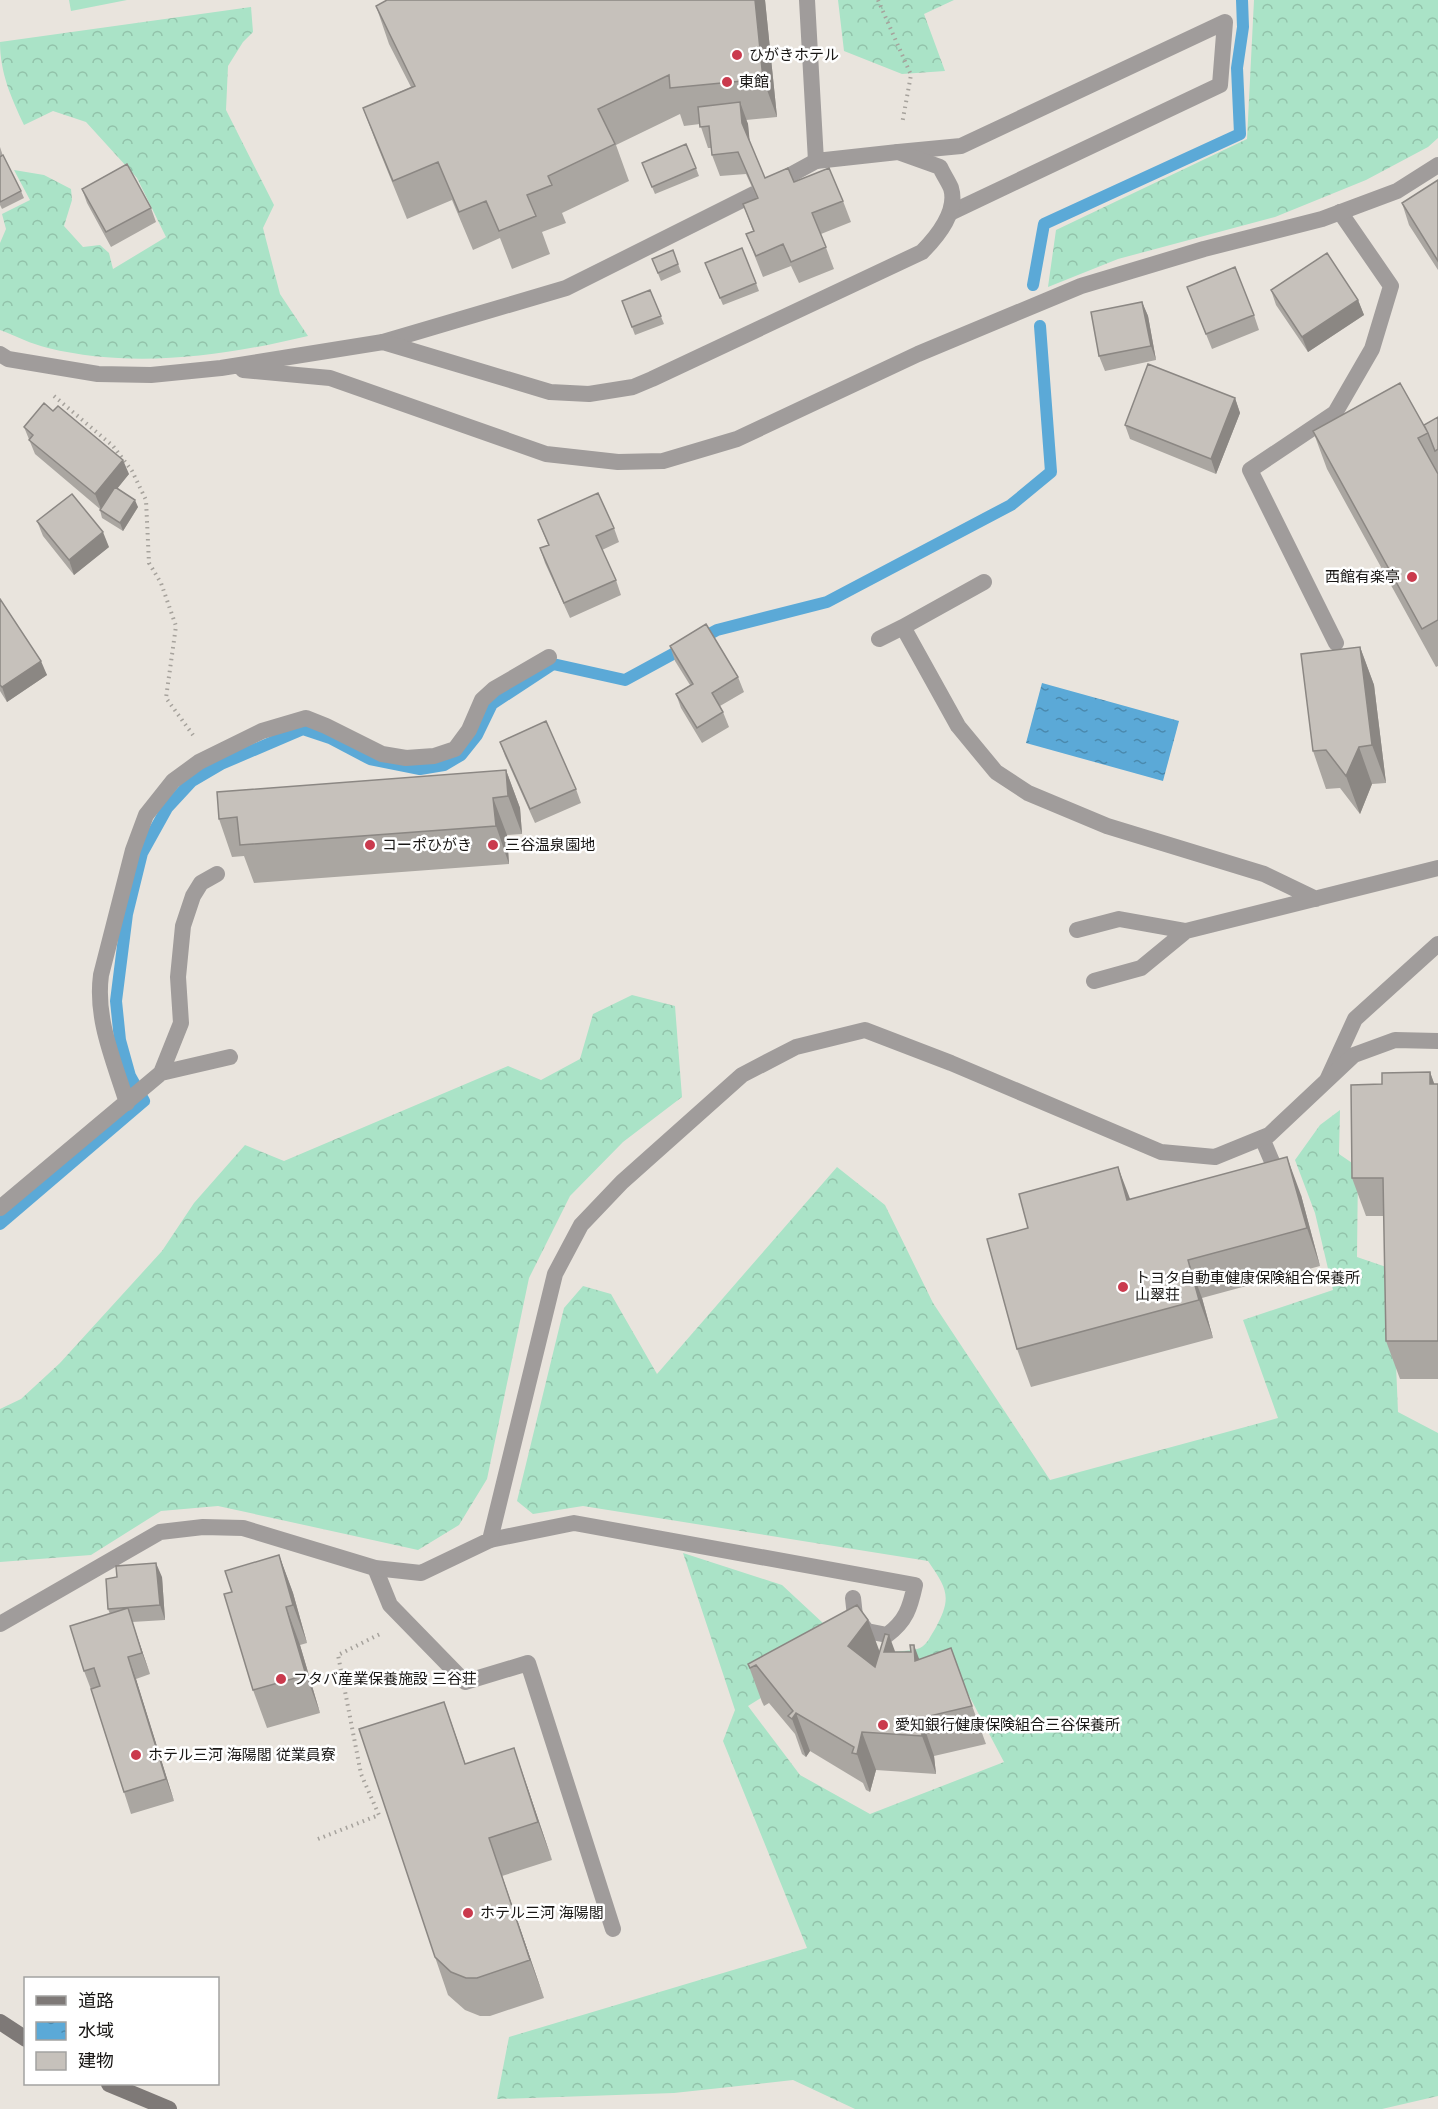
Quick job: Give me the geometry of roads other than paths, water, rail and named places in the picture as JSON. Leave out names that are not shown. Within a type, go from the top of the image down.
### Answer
[{"type":"main road","points":[[0,2022],[24,2038]]},
{"type":"main road","points":[[111,2085],[169,2109]]},
{"type":"street","points":[[807,0],[816,161]]},
{"type":"street","points":[[0,354],[8,358],[98,374],[152,375],[222,368],[382,342],[566,288],[761,191],[816,161],[961,146],[1225,22],[1220,85],[950,213]]},
{"type":"street","points":[[382,342],[550,392],[589,394],[633,387],[922,252],[932,243],[950,213],[952,190],[940,166],[898,152]]},
{"type":"street","points":[[222,368],[330,378],[546,454],[618,462],[663,461],[737,439],[918,354],[1081,286],[1204,249],[1322,219],[1397,191],[1438,165]]},
{"type":"street","points":[[1336,643],[1250,470],[1335,413],[1372,349],[1391,286],[1340,212]]},
{"type":"street","points":[[879,639],[984,582]]},
{"type":"street","points":[[903,627],[958,726],[996,772],[1028,793],[1107,826],[1264,874],[1316,898]]},
{"type":"street","points":[[130,1100],[100,1012],[101,975],[133,850],[146,815],[173,781],[209,757],[262,731],[306,718],[382,754],[406,758],[434,756],[455,749],[469,730],[482,700],[494,688],[549,657]]},
{"type":"street","points":[[1077,930],[1119,919],[1186,931],[1438,868]]},
{"type":"street","points":[[0,1208],[155,1078],[181,1023],[178,977],[183,926],[193,896],[201,883],[218,874]]},
{"type":"street","points":[[1094,981],[1141,968],[1186,931]]},
{"type":"street","points":[[1328,1078],[1355,1019],[1438,944]]},
{"type":"street","points":[[490,1540],[555,1274],[581,1225],[622,1182],[742,1076],[796,1047],[866,1030],[951,1063],[1161,1152],[1215,1157],[1269,1135],[1354,1054],[1395,1040],[1438,1041]]},
{"type":"street","points":[[155,1078],[230,1057]]},
{"type":"street","points":[[1261,1198],[1275,1176],[1273,1164],[1262,1138]]},
{"type":"street","points":[[0,1624],[160,1532],[203,1527],[243,1528],[375,1568],[421,1573],[490,1540],[574,1523],[915,1585],[911,1603],[900,1626],[887,1635],[867,1631],[855,1616],[853,1598]]},
{"type":"street","points":[[375,1568],[390,1605],[465,1682],[528,1663],[613,1929]]},
{"type":"water","points":[[1042,683],[1179,721],[1163,781],[1026,743]]},
{"type":"waterway","points":[[1033,285],[1044,224],[1240,134],[1237,68],[1243,27],[1242,0]]},
{"type":"waterway","points":[[0,1224],[144,1101],[130,1076],[120,1040],[116,1001],[127,914],[142,853],[167,808],[192,781],[221,764],[303,729],[330,738],[370,759],[420,769],[444,765],[461,755],[477,735],[492,704],[553,664],[625,680],[717,630],[827,602],[1011,505],[1051,472],[1040,326]]},
{"type":"place","name":"ひがきホテル","points":[[737,55]]},
{"type":"place","name":"東館","points":[[727,82]]},
{"type":"place","name":"西館有楽亭","points":[[1412,577]]},
{"type":"place","name":"コーポひがき","points":[[370,845]]},
{"type":"place","name":"三谷温泉園地","points":[[493,845]]},
{"type":"place","name":"トヨタ自動車健康保険組合保養所 山翠荘","points":[[1123,1287]]},
{"type":"place","name":"フタバ産業保養施設 三谷荘","points":[[281,1679]]},
{"type":"place","name":"愛知銀行健康保険組合三谷保養所","points":[[883,1725]]},
{"type":"place","name":"ホテル三河 海陽閣 従業員寮","points":[[136,1755]]},
{"type":"place","name":"ホテル三河 海陽閣","points":[[468,1913]]}]
